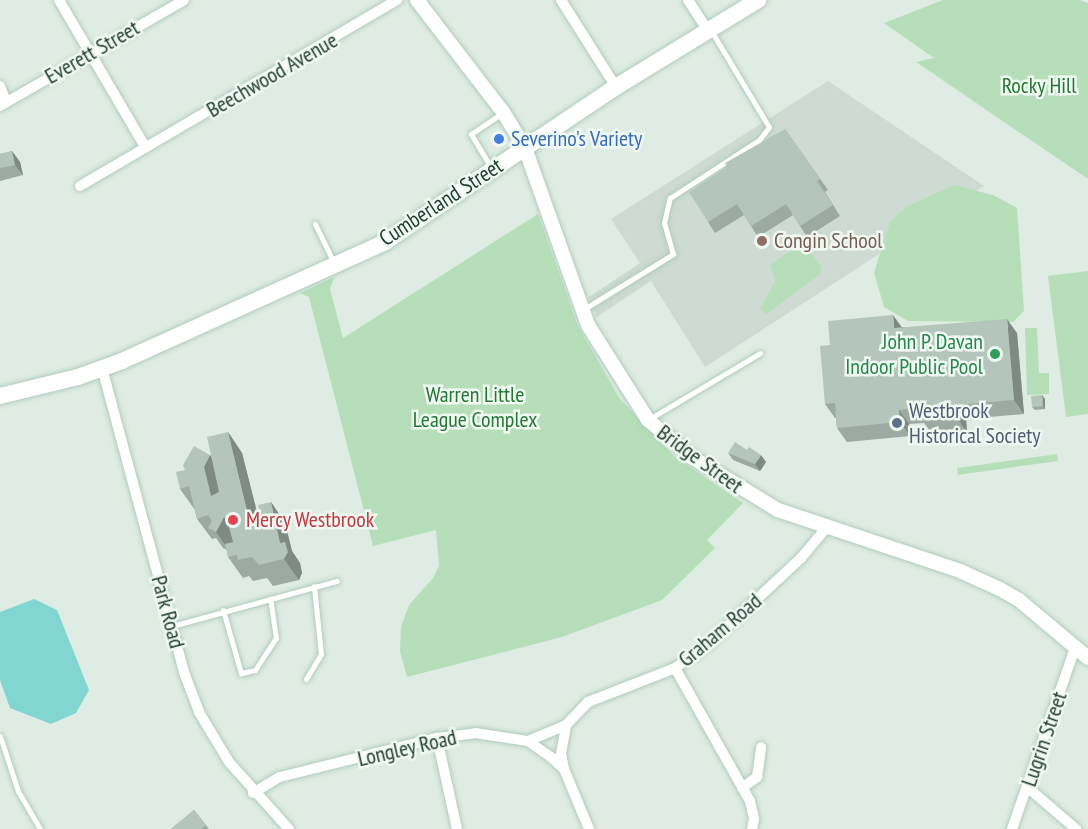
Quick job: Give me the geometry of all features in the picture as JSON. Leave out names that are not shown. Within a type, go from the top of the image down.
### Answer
[{"type":"main road","name":"Cumberland Street","points":[[0,396],[102,368],[400,233],[616,87],[758,0]]},
{"type":"street","points":[[59,0],[144,145]]},
{"type":"street","name":"Everett Street","points":[[3,104],[184,0]]},
{"type":"street","name":"Beechwood Avenue","points":[[80,186],[144,145],[252,87],[397,0]]},
{"type":"street","name":"Bridge Street","points":[[417,0],[503,112],[525,148],[582,310],[611,367],[648,420],[677,447],[738,489],[778,510],[826,528],[960,571],[1019,600],[1088,658]]},
{"type":"street","points":[[561,0],[616,87]]},
{"type":"street","points":[[688,0],[709,31]]},
{"type":"street","points":[[0,87],[3,104]]},
{"type":"street","name":"Park Road","points":[[102,368],[172,626],[199,711],[216,743],[253,793],[289,829]]},
{"type":"street","name":"Graham Road","points":[[528,741],[566,725],[588,702],[675,668],[731,625],[801,558],[826,528]]},
{"type":"street","name":"Lugrin Street","points":[[1012,829],[1075,648]]},
{"type":"street","points":[[675,668],[753,810],[752,829]]},
{"type":"street","points":[[564,769],[562,744],[566,725]]},
{"type":"street","name":"Longley Road","points":[[253,793],[280,777],[437,738],[475,733],[528,741],[564,769],[589,829]]},
{"type":"street","points":[[437,738],[457,829]]},
{"type":"street","points":[[742,788],[757,777],[761,747]]},
{"type":"street","points":[[1028,787],[1076,829]]},
{"type":"lane","points":[[582,310],[673,254],[664,223],[670,198],[759,140],[769,127],[709,31]]},
{"type":"lane","points":[[493,169],[471,134],[503,112]]},
{"type":"lane","points":[[315,224],[334,264]]},
{"type":"lane","points":[[648,420],[760,353]]},
{"type":"lane","points":[[172,626],[223,610],[337,581]]},
{"type":"lane","points":[[306,679],[321,654],[314,586]]},
{"type":"lane","points":[[223,610],[241,673],[255,670],[276,638],[270,598]]},
{"type":"lane","points":[[0,736],[18,791],[40,829]]},
{"type":"shaded area","name":"Congin School","points":[[828,81],[984,186],[705,367],[651,281],[597,317],[589,297],[640,263],[611,219]]},
{"type":"green space","name":"Rocky Hill","points":[[943,0],[1080,0],[1088,3],[1088,179],[916,62],[934,58],[884,23]]},
{"type":"green space","points":[[954,185],[993,195],[1017,208],[1024,311],[1013,322],[908,321],[884,307],[874,273],[890,222],[906,207]]},
{"type":"green space","name":"Warren Little League Complex","points":[[538,214],[578,326],[620,399],[675,457],[743,503],[707,540],[715,548],[662,600],[562,637],[407,677],[400,651],[401,627],[409,605],[433,578],[439,566],[436,530],[373,546],[309,297],[300,293],[334,277],[330,289],[343,338]]},
{"type":"green space","points":[[804,242],[822,268],[820,274],[766,314],[760,309],[775,281],[770,265]]},
{"type":"green space","points":[[1088,271],[1088,414],[1066,417],[1048,276]]},
{"type":"green space","points":[[1025,328],[1037,328],[1039,373],[1049,373],[1049,394],[1027,395]]},
{"type":"green space","points":[[1057,454],[1058,461],[958,475],[957,468]]},
{"type":"water","points":[[34,599],[57,610],[89,690],[76,713],[51,724],[10,708],[0,680],[0,612]]},
{"type":"building","points":[[785,129],[820,179],[817,181],[833,205],[800,226],[786,204],[751,226],[737,204],[708,222],[689,192],[727,167],[725,163]]},
{"type":"building","points":[[12,151],[15,165],[0,168],[0,154]]},
{"type":"building","points":[[893,315],[894,328],[1007,319],[1014,400],[956,405],[957,418],[923,421],[922,408],[899,410],[900,422],[837,428],[835,403],[825,404],[820,346],[830,345],[828,321]]},
{"type":"building","points":[[1042,395],[1043,406],[1032,407],[1031,396]]},
{"type":"building","points":[[228,432],[248,515],[260,512],[258,505],[271,502],[280,543],[285,542],[288,552],[284,559],[259,565],[252,557],[238,560],[237,555],[228,557],[225,544],[233,542],[227,519],[224,517],[216,532],[208,528],[212,521],[208,515],[197,519],[189,486],[180,489],[176,472],[185,470],[183,465],[194,446],[210,455],[204,467],[211,496],[219,492],[207,437]]},
{"type":"building","points":[[735,442],[761,455],[755,464],[728,453]]},
{"type":"building","points":[[194,810],[206,825],[201,829],[171,829]]},
{"type":"place","name":"Severino's Variety","points":[[499,139]]},
{"type":"place","name":"Congin School","points":[[762,241]]},
{"type":"place","name":"John P. Davan Indoor Public Pool","points":[[995,354]]},
{"type":"place","name":"Westbrook Historical Society","points":[[897,423]]},
{"type":"place","name":"Mercy Westbrook","points":[[233,520]]}]
